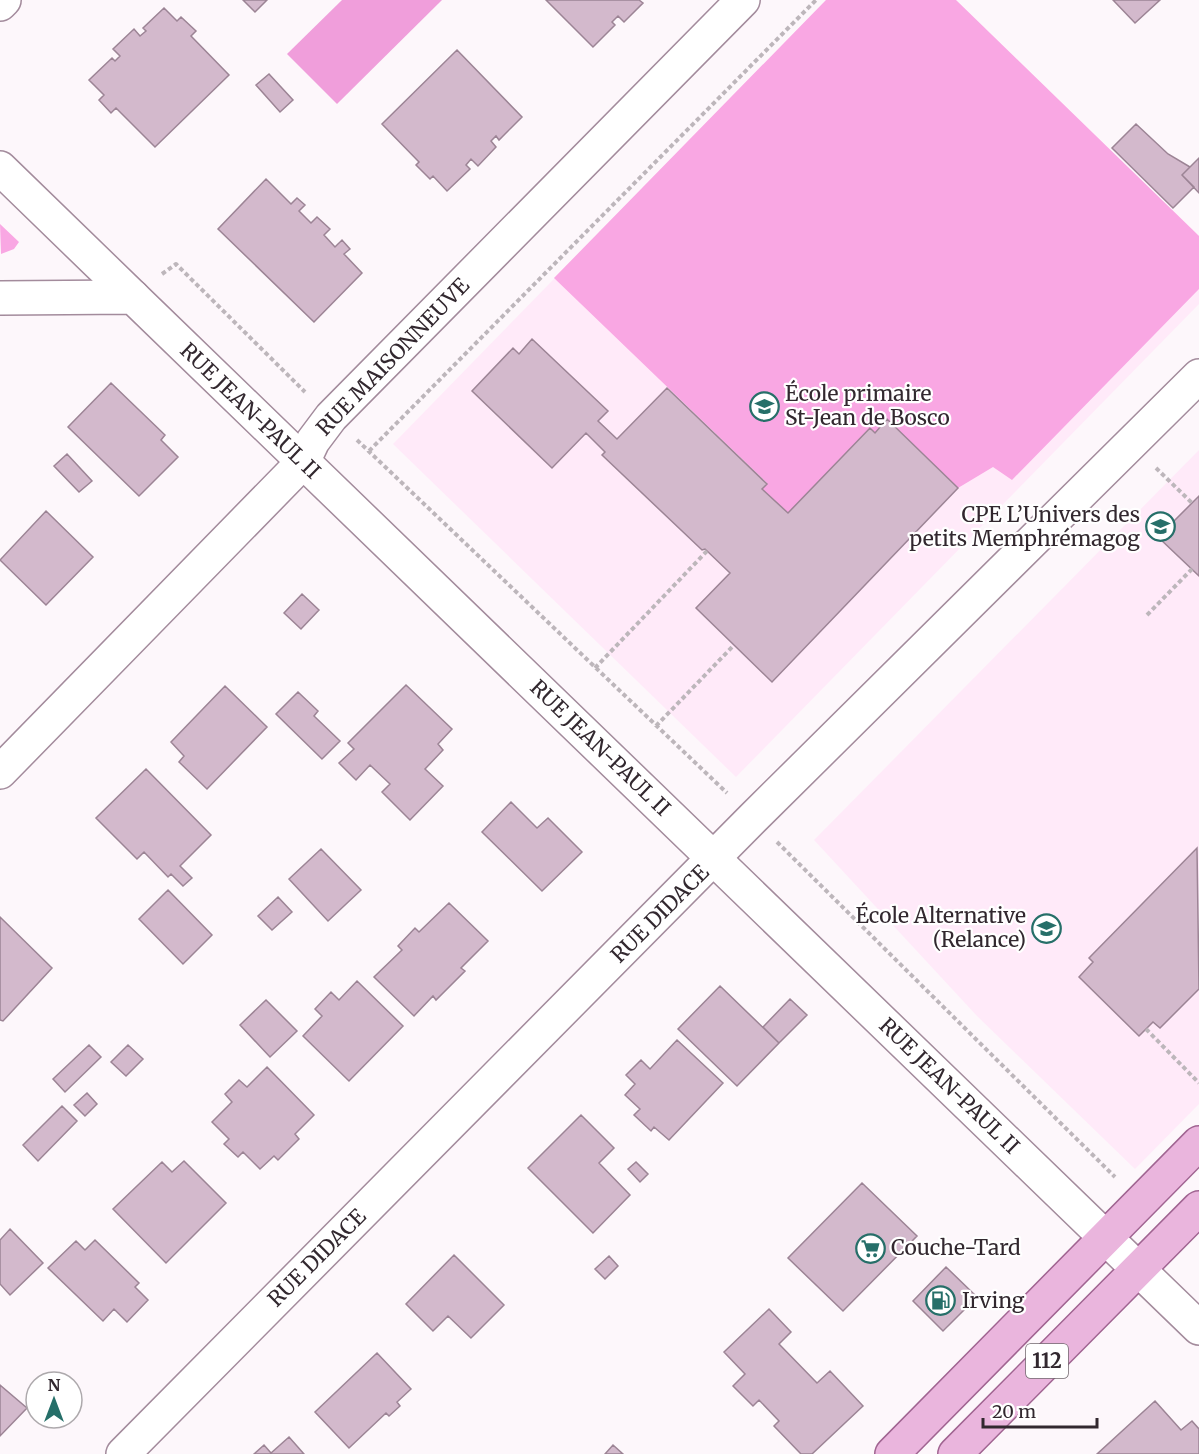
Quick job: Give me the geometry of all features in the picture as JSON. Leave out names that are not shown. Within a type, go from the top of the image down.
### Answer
[{"type":"main road","name":"112","points":[[892,1454],[1199,1143]]},
{"type":"main road","name":"112","points":[[955,1454],[1199,1208]]},
{"type":"street","points":[[0,4],[4,0]]},
{"type":"street","name":"RUE MAISONNEUVE","points":[[0,772],[303,462],[331,417],[743,0]]},
{"type":"street","name":"RUE JEAN-PAUL II","points":[[0,168],[1199,1328]]},
{"type":"street","points":[[0,298],[133,297]]},
{"type":"street","name":"RUE DIDACE","points":[[123,1454],[753,818],[1199,376]]},
{"type":"path","points":[[369,451],[816,0]]},
{"type":"path","points":[[133,297],[176,264],[331,417],[753,818],[1141,1203]]},
{"type":"path","points":[[1131,443],[1192,503]]},
{"type":"path","points":[[595,668],[707,551]]},
{"type":"path","points":[[1147,615],[1192,569]]},
{"type":"path","points":[[656,726],[734,645]]},
{"type":"path","points":[[1146,1029],[1199,1083]]},
{"type":"shaded area","points":[[342,0],[442,0],[337,104],[287,54]]},
{"type":"shaded area","name":"École primaire St-Jean de Bosco","points":[[826,0],[956,0],[1199,236],[1199,304],[736,777],[393,444]]},
{"type":"shaded area","points":[[826,0],[956,0],[1199,236],[1199,289],[1012,480],[993,467],[958,488],[887,420],[875,433],[870,429],[788,513],[762,489],[767,483],[554,278]]},
{"type":"shaded area","points":[[0,224],[19,242],[14,249],[1,254]]},
{"type":"shaded area","name":"École Alternative (Relance)","points":[[1199,450],[1199,1104],[1135,1169],[977,1016],[814,840]]},
{"type":"building","points":[[243,0],[267,0],[255,12]]},
{"type":"building","points":[[546,0],[639,0],[643,3],[624,22],[618,16],[612,22],[615,25],[593,47]]},
{"type":"building","points":[[1113,0],[1160,0],[1135,23]]},
{"type":"building","points":[[164,8],[177,21],[181,17],[196,31],[191,36],[229,75],[155,147],[116,108],[111,113],[99,100],[104,95],[89,80],[112,58],[115,61],[120,56],[113,49],[134,29],[140,36],[146,31],[143,28]]},
{"type":"building","points":[[457,50],[522,117],[499,140],[496,136],[491,141],[496,147],[478,166],[471,159],[466,165],[470,169],[447,191],[433,176],[430,179],[416,165],[419,162],[382,124]]},
{"type":"building","points":[[269,74],[293,100],[280,112],[256,85]]},
{"type":"building","points":[[1136,124],[1168,154],[1190,167],[1182,175],[1194,187],[1173,208],[1112,148]]},
{"type":"building","points":[[1199,158],[1199,193],[1182,175]]},
{"type":"building","points":[[266,179],[291,204],[297,198],[305,205],[299,211],[311,223],[317,217],[330,229],[324,235],[335,247],[342,240],[350,249],[344,254],[362,273],[314,322],[218,229]]},
{"type":"building","name":"École primaire St-Jean de Bosco","points":[[532,339],[608,411],[598,421],[617,439],[667,388],[767,484],[762,489],[788,513],[870,428],[875,433],[887,419],[958,488],[772,682],[696,608],[730,573],[705,549],[702,550],[602,455],[605,452],[586,433],[552,468],[472,391],[513,348],[519,354]]},
{"type":"building","points":[[111,383],[165,435],[161,440],[178,457],[139,496],[68,427]]},
{"type":"building","points":[[67,454],[92,481],[79,492],[54,466]]},
{"type":"building","points":[[1199,496],[1199,576],[1158,537]]},
{"type":"building","points":[[46,511],[93,557],[46,605],[0,560]]},
{"type":"building","points":[[302,594],[319,610],[301,629],[284,613]]},
{"type":"building","points":[[406,685],[452,729],[438,744],[443,750],[425,769],[443,786],[410,820],[382,792],[390,784],[370,765],[356,780],[339,763],[354,749],[348,743]]},
{"type":"building","points":[[225,686],[267,727],[207,789],[179,762],[184,756],[171,742]]},
{"type":"building","points":[[298,692],[318,711],[314,716],[340,741],[322,759],[276,714]]},
{"type":"building","points":[[146,769],[211,835],[180,866],[192,878],[183,886],[171,874],[168,877],[144,852],[137,859],[96,818]]},
{"type":"building","points":[[511,802],[537,828],[548,818],[582,852],[542,891],[482,832]]},
{"type":"building","points":[[1197,848],[1199,989],[1160,1028],[1153,1022],[1139,1036],[1079,977],[1093,962],[1089,958]]},
{"type":"building","points":[[321,849],[361,890],[328,921],[289,879]]},
{"type":"building","points":[[168,890],[212,935],[183,964],[139,919]]},
{"type":"building","points":[[278,897],[292,912],[272,930],[258,916]]},
{"type":"building","points":[[449,903],[488,941],[461,968],[465,971],[436,1000],[433,996],[414,1016],[374,977],[402,950],[398,946],[415,928],[419,932]]},
{"type":"building","points":[[0,917],[52,968],[3,1021],[0,1020]]},
{"type":"building","points":[[357,981],[403,1026],[349,1081],[303,1036],[322,1016],[315,1009],[331,992],[339,1000]]},
{"type":"building","points":[[720,986],[779,1043],[737,1086],[678,1029]]},
{"type":"building","points":[[790,999],[807,1015],[779,1043],[763,1027]]},
{"type":"building","points":[[266,1000],[297,1031],[270,1057],[240,1025]]},
{"type":"building","points":[[677,1040],[723,1083],[669,1140],[654,1127],[651,1131],[634,1115],[640,1109],[625,1095],[635,1084],[626,1075],[641,1060],[650,1069]]},
{"type":"building","points":[[89,1045],[101,1057],[65,1092],[53,1079]]},
{"type":"building","points":[[128,1045],[143,1059],[126,1076],[111,1062]]},
{"type":"building","points":[[267,1067],[314,1115],[295,1134],[299,1139],[278,1160],[274,1156],[260,1169],[243,1152],[238,1157],[224,1144],[229,1139],[212,1122],[232,1102],[225,1094],[239,1080],[247,1087]]},
{"type":"building","points":[[87,1093],[97,1104],[85,1116],[74,1105]]},
{"type":"building","points":[[62,1106],[77,1121],[38,1161],[23,1145]]},
{"type":"building","points":[[581,1115],[614,1148],[599,1163],[630,1195],[593,1233],[528,1168]]},
{"type":"building","points":[[184,1161],[226,1203],[166,1263],[113,1209],[162,1162],[172,1172]]},
{"type":"building","points":[[636,1162],[648,1174],[640,1182],[628,1169]]},
{"type":"building","points":[[862,1183],[917,1236],[843,1311],[788,1258]]},
{"type":"building","points":[[10,1229],[43,1263],[10,1295],[0,1284],[0,1240]]},
{"type":"building","points":[[95,1240],[139,1283],[135,1287],[148,1300],[127,1322],[114,1309],[103,1321],[48,1268],[76,1241],[85,1250]]},
{"type":"building","points":[[454,1255],[504,1305],[471,1338],[448,1316],[433,1331],[406,1304]]},
{"type":"building","points":[[609,1256],[618,1266],[605,1279],[595,1269]]},
{"type":"building","points":[[946,1267],[977,1297],[943,1331],[913,1301]]},
{"type":"building","points":[[769,1309],[791,1332],[779,1344],[817,1383],[830,1371],[863,1406],[812,1454],[801,1454],[774,1426],[779,1421],[759,1400],[753,1406],[733,1386],[745,1374],[724,1352]]},
{"type":"building","points":[[377,1353],[411,1389],[397,1402],[400,1406],[389,1416],[386,1413],[349,1448],[315,1412]]},
{"type":"building","points":[[0,1385],[24,1405],[24,1411],[0,1436]]},
{"type":"building","points":[[1155,1401],[1181,1430],[1192,1421],[1199,1429],[1199,1454],[1097,1454]]},
{"type":"building","points":[[289,1437],[304,1454],[254,1454],[264,1445],[271,1453]]},
{"type":"building","points":[[613,1445],[623,1454],[605,1454]]},
{"type":"place","name":"École primaire St-Jean de Bosco","points":[[764,406]]},
{"type":"place","name":"CPE L’Univers des petits Memphrémagog","points":[[1161,527]]},
{"type":"place","name":"École Alternative (Relance)","points":[[1047,928]]},
{"type":"place","name":"Couche-Tard","points":[[870,1248]]},
{"type":"place","name":"Irving","points":[[941,1301]]}]
